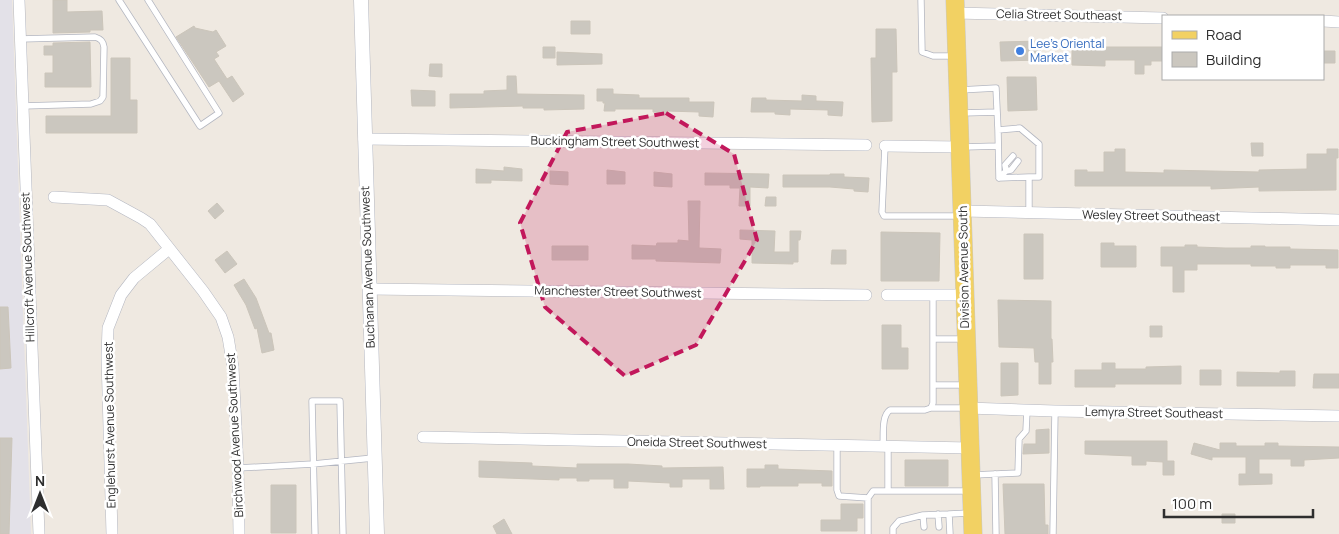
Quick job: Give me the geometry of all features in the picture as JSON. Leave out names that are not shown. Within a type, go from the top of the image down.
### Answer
[{"type":"main road","name":"Division Avenue South","points":[[955,6],[973,534]]},
{"type":"street","name":"Hillcroft Avenue Southwest","points":[[18,0],[39,534]]},
{"type":"street","name":"Buchanan Avenue Southwest","points":[[360,0],[376,534]]},
{"type":"street","name":"Celia Street Southeast","points":[[955,6],[1162,18]]},
{"type":"street","points":[[1324,21],[1339,22]]},
{"type":"street","name":"Buckingham Street Southwest","points":[[364,139],[866,145]]},
{"type":"street","points":[[885,146],[960,147]]},
{"type":"street","name":"Birchwood Avenue Southwest","points":[[54,197],[108,200],[142,218],[150,224],[203,290],[221,317],[228,337],[233,367],[239,534]]},
{"type":"street","name":"Wesley Street Southeast","points":[[963,214],[1029,213],[1339,220]]},
{"type":"street","name":"Englehurst Avenue Southwest","points":[[112,534],[107,356],[108,328],[121,296],[128,286],[143,270],[169,249]]},
{"type":"street","name":"Manchester Street Southwest","points":[[369,289],[866,295]]},
{"type":"street","points":[[887,295],[964,295]]},
{"type":"street","name":"Lemyra Street Southeast","points":[[968,408],[1339,416]]},
{"type":"street","name":"Oneida Street Southwest","points":[[423,437],[970,448]]},
{"type":"lane","points":[[119,0],[200,126],[219,113],[148,0]]},
{"type":"lane","points":[[921,0],[922,52],[933,56],[957,56]]},
{"type":"lane","points":[[20,39],[95,37],[100,38],[104,47],[103,97],[100,101],[91,104],[22,106]]},
{"type":"lane","points":[[958,90],[996,88],[999,178]]},
{"type":"lane","points":[[959,113],[997,112]]},
{"type":"lane","points":[[998,130],[1020,128],[1031,140],[1039,144],[1039,177],[999,178]]},
{"type":"lane","points":[[885,146],[882,212],[884,216],[963,214]]},
{"type":"lane","points":[[960,147],[998,146]]},
{"type":"lane","points":[[1006,171],[1005,165],[1013,156]]},
{"type":"lane","points":[[999,178],[1006,171],[1011,170],[1018,160]]},
{"type":"lane","points":[[1029,178],[1029,213]]},
{"type":"lane","points":[[931,408],[933,403],[933,295]]},
{"type":"lane","points":[[933,339],[966,339]]},
{"type":"lane","points":[[933,385],[967,385]]},
{"type":"lane","points":[[315,534],[312,401],[340,401],[343,534]]},
{"type":"lane","points":[[888,491],[885,446],[885,416],[887,411],[968,408]]},
{"type":"lane","points":[[868,534],[868,498],[873,491],[971,483],[995,474],[1018,473],[1019,440],[1026,431],[1027,410]]},
{"type":"lane","points":[[1053,534],[1055,411]]},
{"type":"lane","points":[[837,446],[837,490],[839,496],[868,498]]},
{"type":"lane","points":[[238,468],[313,464],[374,458]]},
{"type":"lane","points":[[995,474],[996,534]]},
{"type":"lane","points":[[893,534],[893,528],[899,521],[923,515],[972,513]]},
{"type":"lane","points":[[938,514],[939,527]]},
{"type":"lane","points":[[949,514],[950,534]]},
{"type":"lane","points":[[923,515],[924,527]]},
{"type":"highlighted area","points":[[666,113],[734,154],[757,240],[696,345],[625,376],[545,307],[520,223],[567,132]]},
{"type":"shaded area","points":[[0,0],[12,0],[31,534],[0,534]]},
{"type":"building","points":[[53,0],[67,0],[67,12],[102,11],[103,30],[53,33]]},
{"type":"building","points":[[571,21],[590,21],[590,34],[571,34]]},
{"type":"building","points":[[194,26],[195,28],[213,32],[216,30],[226,46],[216,52],[219,56],[214,59],[227,79],[232,76],[244,94],[233,102],[219,81],[209,87],[176,37]]},
{"type":"building","points":[[876,29],[896,29],[897,72],[892,72],[892,121],[872,122],[871,58],[876,58]]},
{"type":"building","name":"Lee's Oriental Market","points":[[1040,41],[1041,60],[1001,61],[1000,42]]},
{"type":"building","points":[[90,42],[91,87],[45,87],[45,73],[53,73],[53,55],[44,55],[44,46],[53,46],[53,43]]},
{"type":"building","points":[[1072,43],[1105,44],[1105,47],[1162,47],[1162,61],[1151,61],[1151,65],[1144,65],[1144,74],[1135,74],[1135,60],[1105,60],[1105,66],[1072,65]]},
{"type":"building","points":[[543,47],[555,47],[555,58],[543,58]]},
{"type":"building","points":[[1324,51],[1335,51],[1335,63],[1324,63]]},
{"type":"building","points":[[557,52],[602,54],[602,64],[557,65]]},
{"type":"building","points":[[111,58],[130,58],[130,100],[137,100],[137,133],[46,133],[46,116],[111,116]]},
{"type":"building","points":[[430,64],[442,64],[442,77],[429,76]]},
{"type":"building","points":[[507,76],[516,76],[517,94],[584,95],[584,109],[544,110],[544,108],[523,108],[523,106],[450,108],[450,94],[484,94],[484,91],[507,90]]},
{"type":"building","points":[[1007,77],[1036,77],[1037,110],[1008,111]]},
{"type":"building","points":[[597,89],[613,89],[613,94],[639,95],[639,98],[689,98],[689,102],[714,102],[713,117],[699,116],[699,112],[667,111],[667,113],[653,112],[653,109],[615,109],[615,111],[604,111],[605,103],[597,101]]},
{"type":"building","points":[[411,90],[435,91],[435,106],[412,106]]},
{"type":"building","points":[[802,95],[816,96],[816,101],[843,102],[842,116],[828,115],[828,110],[790,109],[790,115],[775,114],[775,112],[751,112],[752,98],[802,101]]},
{"type":"building","points":[[1251,143],[1263,143],[1263,156],[1252,156]]},
{"type":"building","points":[[1115,149],[1125,149],[1125,172],[1164,173],[1164,170],[1259,172],[1259,170],[1307,169],[1307,154],[1327,154],[1327,149],[1338,149],[1338,158],[1336,158],[1336,190],[1259,191],[1259,187],[1211,189],[1211,186],[1075,186],[1075,170],[1104,172],[1104,152],[1115,152]]},
{"type":"building","points":[[504,167],[522,169],[522,181],[491,180],[491,183],[476,183],[476,169],[504,171]]},
{"type":"building","points":[[607,170],[625,172],[625,184],[607,184]]},
{"type":"building","points":[[550,171],[568,172],[568,185],[550,184]]},
{"type":"building","points":[[654,172],[672,174],[672,187],[654,186]]},
{"type":"building","points":[[705,173],[769,174],[768,188],[750,187],[750,206],[739,206],[740,188],[730,188],[730,185],[705,185]]},
{"type":"building","points":[[844,174],[844,177],[869,178],[868,192],[830,187],[783,187],[783,175]]},
{"type":"building","points":[[766,197],[776,197],[776,206],[765,206]]},
{"type":"building","points":[[688,201],[700,201],[699,248],[721,249],[720,263],[632,259],[632,245],[656,246],[657,243],[678,243],[678,240],[689,241]]},
{"type":"building","points":[[217,203],[224,211],[215,219],[208,211]]},
{"type":"building","points":[[740,230],[775,231],[774,252],[790,252],[790,231],[801,231],[800,240],[798,240],[798,262],[793,262],[793,264],[752,263],[752,240],[740,239]]},
{"type":"building","points":[[881,232],[940,233],[939,281],[881,281]]},
{"type":"building","points":[[1024,234],[1043,234],[1043,279],[1024,279]]},
{"type":"building","points":[[1101,243],[1114,243],[1114,246],[1136,246],[1136,267],[1101,267]]},
{"type":"building","points":[[1185,245],[1225,248],[1265,246],[1290,247],[1290,249],[1338,250],[1338,268],[1326,268],[1326,265],[1290,265],[1290,268],[1276,268],[1276,266],[1251,266],[1251,264],[1197,264],[1197,270],[1184,270],[1184,292],[1173,292],[1173,266],[1161,266],[1161,247],[1185,247]]},
{"type":"building","points":[[552,246],[588,246],[588,260],[552,260]]},
{"type":"building","points":[[832,250],[846,250],[846,264],[831,264]]},
{"type":"building","points":[[227,251],[237,264],[225,273],[215,260]]},
{"type":"building","points":[[244,279],[256,298],[269,333],[271,333],[274,350],[262,353],[257,328],[255,329],[246,305],[234,285]]},
{"type":"building","points":[[998,300],[1051,301],[1053,362],[1051,362],[1051,384],[1039,384],[1039,362],[1035,362],[1034,348],[999,347]]},
{"type":"building","points":[[0,307],[8,307],[11,368],[0,369]]},
{"type":"building","points":[[882,325],[901,325],[901,348],[908,348],[908,369],[882,369]]},
{"type":"building","points":[[1150,326],[1162,326],[1162,337],[1150,337]]},
{"type":"building","points":[[1001,363],[1018,363],[1018,395],[1001,396]]},
{"type":"building","points":[[1102,363],[1115,363],[1115,369],[1181,366],[1181,384],[1115,384],[1115,387],[1075,387],[1075,370],[1102,370]]},
{"type":"building","points":[[1200,370],[1221,370],[1221,385],[1200,385]]},
{"type":"building","points":[[1280,371],[1295,371],[1295,386],[1237,386],[1237,372],[1280,373]]},
{"type":"building","points":[[1314,374],[1339,374],[1339,388],[1313,388]]},
{"type":"building","points":[[1049,429],[1049,453],[1023,454],[1024,444],[1036,444],[1036,430]]},
{"type":"building","points":[[0,438],[12,438],[9,534],[0,534]]},
{"type":"building","points":[[1085,441],[1167,441],[1167,461],[1174,461],[1174,475],[1163,475],[1163,462],[1146,461],[1146,465],[1132,465],[1132,456],[1085,454]]},
{"type":"building","points":[[1194,443],[1220,450],[1220,443],[1236,443],[1236,446],[1265,446],[1265,443],[1278,443],[1278,446],[1339,447],[1339,458],[1304,460],[1304,466],[1291,466],[1291,459],[1259,459],[1259,474],[1272,474],[1272,484],[1239,485],[1239,474],[1246,474],[1246,457],[1212,457],[1212,460],[1191,454]]},
{"type":"building","points":[[905,460],[948,460],[948,486],[905,486]]},
{"type":"building","points":[[479,461],[532,463],[532,466],[577,468],[577,464],[628,464],[662,466],[662,468],[723,467],[724,489],[710,489],[710,479],[682,479],[682,487],[670,487],[670,483],[628,481],[628,488],[614,488],[614,479],[577,481],[577,478],[559,478],[559,480],[479,477]]},
{"type":"building","points":[[765,465],[778,465],[778,469],[832,471],[832,486],[822,486],[822,483],[798,483],[798,486],[747,487],[747,469],[765,469]]},
{"type":"building","points":[[1003,484],[1044,484],[1045,525],[1048,525],[1048,534],[1005,534]]},
{"type":"building","points":[[271,485],[296,485],[296,533],[271,533]]},
{"type":"building","points":[[841,504],[863,504],[863,518],[857,518],[857,531],[821,531],[821,520],[841,520]]},
{"type":"building","points":[[1222,514],[1235,514],[1235,523],[1222,523]]},
{"type":"building","points":[[504,519],[512,534],[497,534],[493,526]]},
{"type":"place","name":"Lee's Oriental Market","points":[[1020,51]]}]
